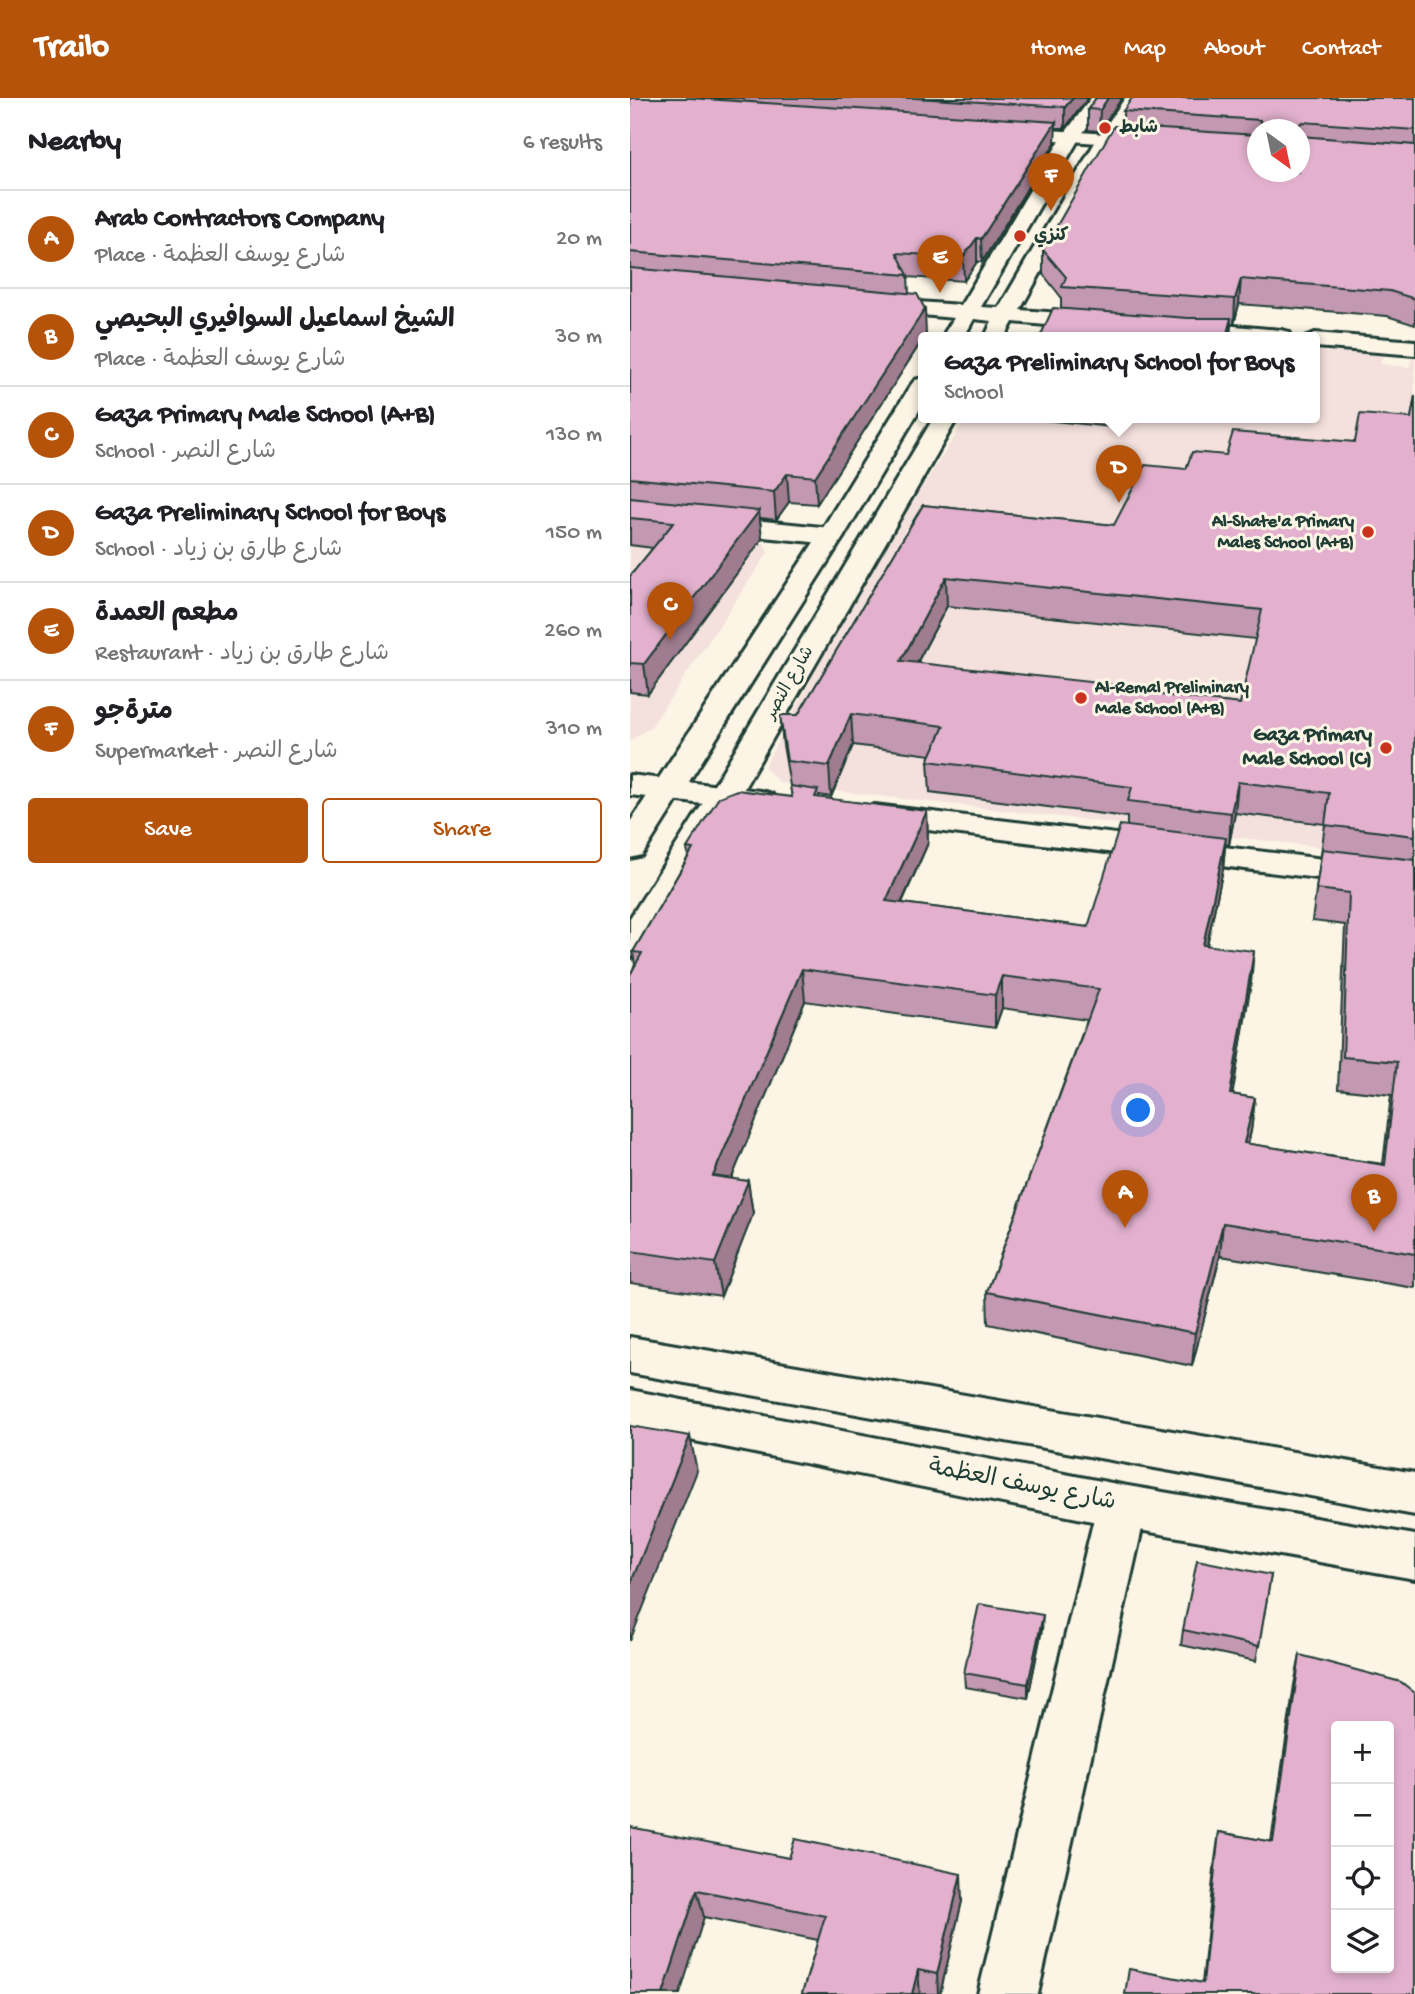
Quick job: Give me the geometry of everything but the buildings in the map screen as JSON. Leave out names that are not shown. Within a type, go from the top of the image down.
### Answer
[{"type":"main road","points":[[956,332],[1071,137],[1099,98]]},
{"type":"main road","points":[[996,332],[1106,139],[1133,98]]},
{"type":"main road","points":[[988,131],[1247,148]]},
{"type":"main road","points":[[859,304],[1117,324]]},
{"type":"main road","points":[[1158,327],[1220,332]]},
{"type":"main road","points":[[1320,340],[1415,348]]},
{"type":"main road","points":[[630,848],[831,536],[918,393]]},
{"type":"main road","name":"شارع النصر","points":[[630,946],[723,797],[942,423]]},
{"type":"main road","points":[[630,515],[831,536]]},
{"type":"main road","points":[[630,785],[792,805]]},
{"type":"main road","points":[[847,812],[1415,880]]},
{"type":"main road","points":[[630,1355],[1415,1494]]},
{"type":"main road","name":"شارع يوسف العظمة","points":[[630,1409],[1122,1506],[1415,1557]]},
{"type":"main road","points":[[1008,1994],[1122,1506]]},
{"type":"shaded area","points":[[1320,351],[1383,355],[1380,364],[1409,367],[1411,359],[1415,359],[1415,858],[780,783],[764,767],[877,557],[963,423],[1320,423]]},
{"type":"shaded area","points":[[630,527],[750,538],[765,544],[768,553],[651,727],[630,741]]},
{"type":"place","name":"شابط","points":[[1105,128]]},
{"type":"place","name":"مترةجو","points":[[1051,211]]},
{"type":"place","name":"كنزي","points":[[1020,236]]},
{"type":"place","name":"مطعم العمدة","points":[[940,293]]},
{"type":"place","name":"Gaza Preliminary School for Boys","points":[[1119,503]]},
{"type":"place","name":"Al-Shate'a Primary Males School (A+B)","points":[[1368,532]]},
{"type":"place","name":"Gaza Primary Male School (A+B)","points":[[670,640]]},
{"type":"place","name":"Al-Remal Preliminary Male School (A+B)","points":[[1081,698]]},
{"type":"place","name":"Gaza Primary Male School (C)","points":[[1386,748]]},
{"type":"place","name":"Arab Contractors Company","points":[[1125,1228]]},
{"type":"place","name":"الشيخ اسماعيل السوافيري البحيصي","points":[[1374,1232]]}]
